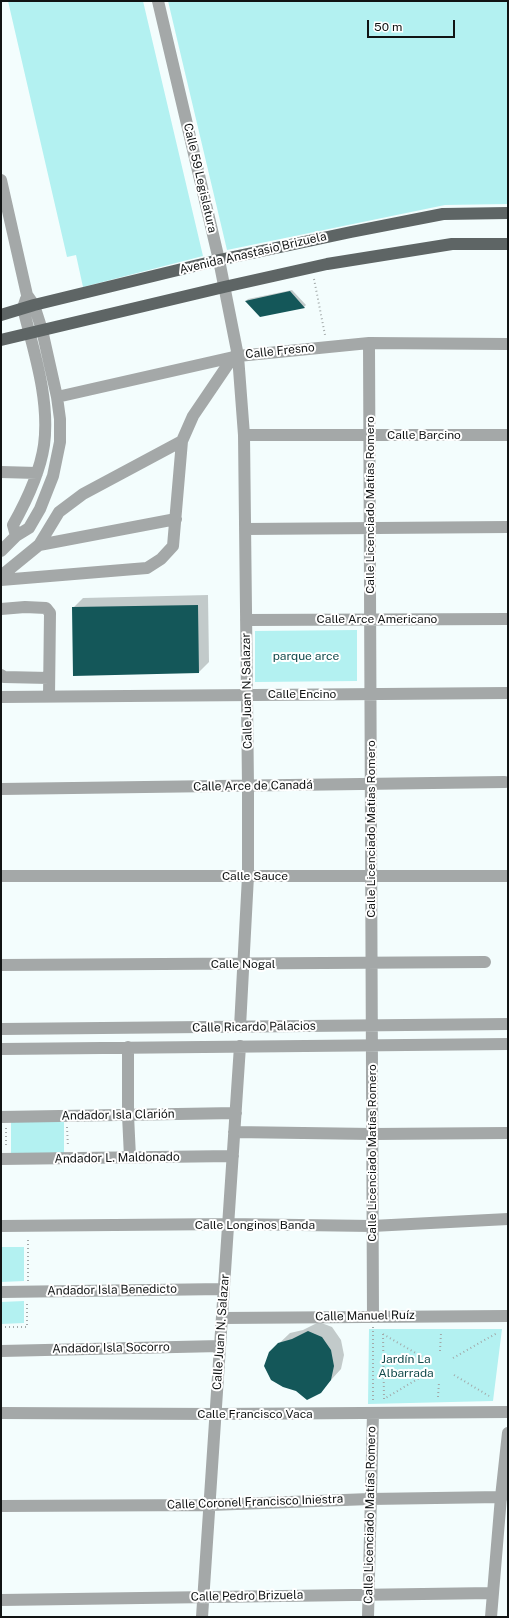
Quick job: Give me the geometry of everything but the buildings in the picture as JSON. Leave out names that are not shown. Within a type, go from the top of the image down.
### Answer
[{"type":"main road","name":"Avenida Anastasio Brizuela","points":[[1,315],[28,303],[219,260],[443,214],[508,213]]},
{"type":"main road","points":[[1,340],[224,287],[312,268],[452,244],[508,244]]},
{"type":"street","name":"Calle 59 Legislatura","points":[[158,1],[219,260],[236,356]]},
{"type":"street","points":[[1,180],[6,228],[28,303],[42,330],[57,397],[60,419],[60,442],[53,476],[40,509],[29,528],[16,536],[1,551]]},
{"type":"street","points":[[16,536],[13,525],[26,503],[37,473],[44,445],[45,420],[43,394],[30,333],[28,303]]},
{"type":"street","name":"Calle Fresno","points":[[57,397],[236,356],[369,343],[508,344]]},
{"type":"street","name":"Calle Licenciado Matías Romero","points":[[369,343],[373,1316]]},
{"type":"street","points":[[1,580],[147,568],[161,559],[173,546],[182,441],[193,416],[236,356]]},
{"type":"street","name":"Calle Juan N. Salazar","points":[[236,356],[244,435],[248,786],[248,876],[240,1027]]},
{"type":"street","name":"Calle Barcino","points":[[244,435],[508,435]]},
{"type":"street","points":[[1,576],[39,545],[59,512],[83,494],[182,441]]},
{"type":"street","points":[[1,472],[37,473]]},
{"type":"street","points":[[39,545],[176,519]]},
{"type":"street","points":[[245,529],[508,526]]},
{"type":"street","points":[[1,536],[16,536]]},
{"type":"street","points":[[1,609],[25,607],[46,608],[50,613],[49,696]]},
{"type":"street","name":"Calle Arce Americano","points":[[246,620],[508,619]]},
{"type":"street","points":[[1,675],[4,677],[49,678]]},
{"type":"street","name":"Calle Encino","points":[[1,697],[508,693]]},
{"type":"street","name":"Calle Arce de Canadá","points":[[1,789],[505,782]]},
{"type":"street","name":"Calle Sauce","points":[[1,876],[508,876]]},
{"type":"street","name":"Calle Nogal","points":[[1,965],[485,962]]},
{"type":"street","name":"Calle Ricardo Palacios","points":[[1,1029],[508,1024]]},
{"type":"street","name":"Calle Ricardo Palacios","points":[[1,1049],[508,1044]]},
{"type":"street","name":"Calle Juan N. Salazar","points":[[202,1617],[240,1046]]},
{"type":"street","points":[[128,1047],[128,1115],[130,1157]]},
{"type":"street","name":"Andador Isla Clarión","points":[[4,1117],[236,1113]]},
{"type":"street","points":[[234,1132],[372,1134],[508,1133]]},
{"type":"street","name":"Andador L. Maldonado","points":[[4,1159],[233,1156]]},
{"type":"street","name":"Calle Longinos Banda","points":[[1,1226],[228,1224],[372,1226],[508,1219]]},
{"type":"street","name":"Andador Isla Benedicto","points":[[1,1292],[224,1288]]},
{"type":"street","name":"Calle Manuel Ruíz","points":[[222,1318],[508,1316]]},
{"type":"street","name":"Andador Isla Socorro","points":[[1,1351],[220,1346]]},
{"type":"street","name":"Calle Francisco Vaca","points":[[1,1413],[216,1414],[508,1412]]},
{"type":"street","name":"Calle Licenciado Matías Romero","points":[[368,1617],[373,1413]]},
{"type":"street","points":[[491,1617],[493,1593],[502,1550],[508,1433]]},
{"type":"street","name":"Calle Coronel Francisco Iniestra","points":[[1,1506],[210,1505],[504,1495]]},
{"type":"street","name":"Calle Pedro Brizuela","points":[[1,1600],[493,1593]]},
{"type":"path","points":[[312,268],[328,347]]},
{"type":"path","points":[[67,1116],[68,1158]]},
{"type":"path","points":[[4,1117],[4,1159]]},
{"type":"path","points":[[373,1316],[373,1413]]},
{"type":"path","points":[[440,1351],[441,1333]]},
{"type":"path","points":[[453,1358],[497,1333]]},
{"type":"path","points":[[426,1359],[383,1334],[384,1399],[426,1374]]},
{"type":"path","points":[[454,1375],[489,1396]]},
{"type":"path","points":[[438,1397],[439,1382]]},
{"type":"green space","points":[[8,1],[143,1],[203,256],[83,287],[76,255],[67,257]]},
{"type":"green space","points":[[168,1],[508,1],[508,204],[445,205],[227,250]]},
{"type":"green space","name":"parque arce","points":[[357,630],[357,681],[255,682],[255,631]]},
{"type":"green space","points":[[64,1120],[64,1155],[11,1156],[11,1121]]},
{"type":"green space","points":[[1,1247],[24,1247],[24,1281],[1,1282]]},
{"type":"green space","points":[[24,1301],[24,1323],[1,1324],[1,1302]]},
{"type":"green space","name":"Jardín La Albarrada","points":[[369,1329],[502,1329],[493,1401],[368,1404]]}]
